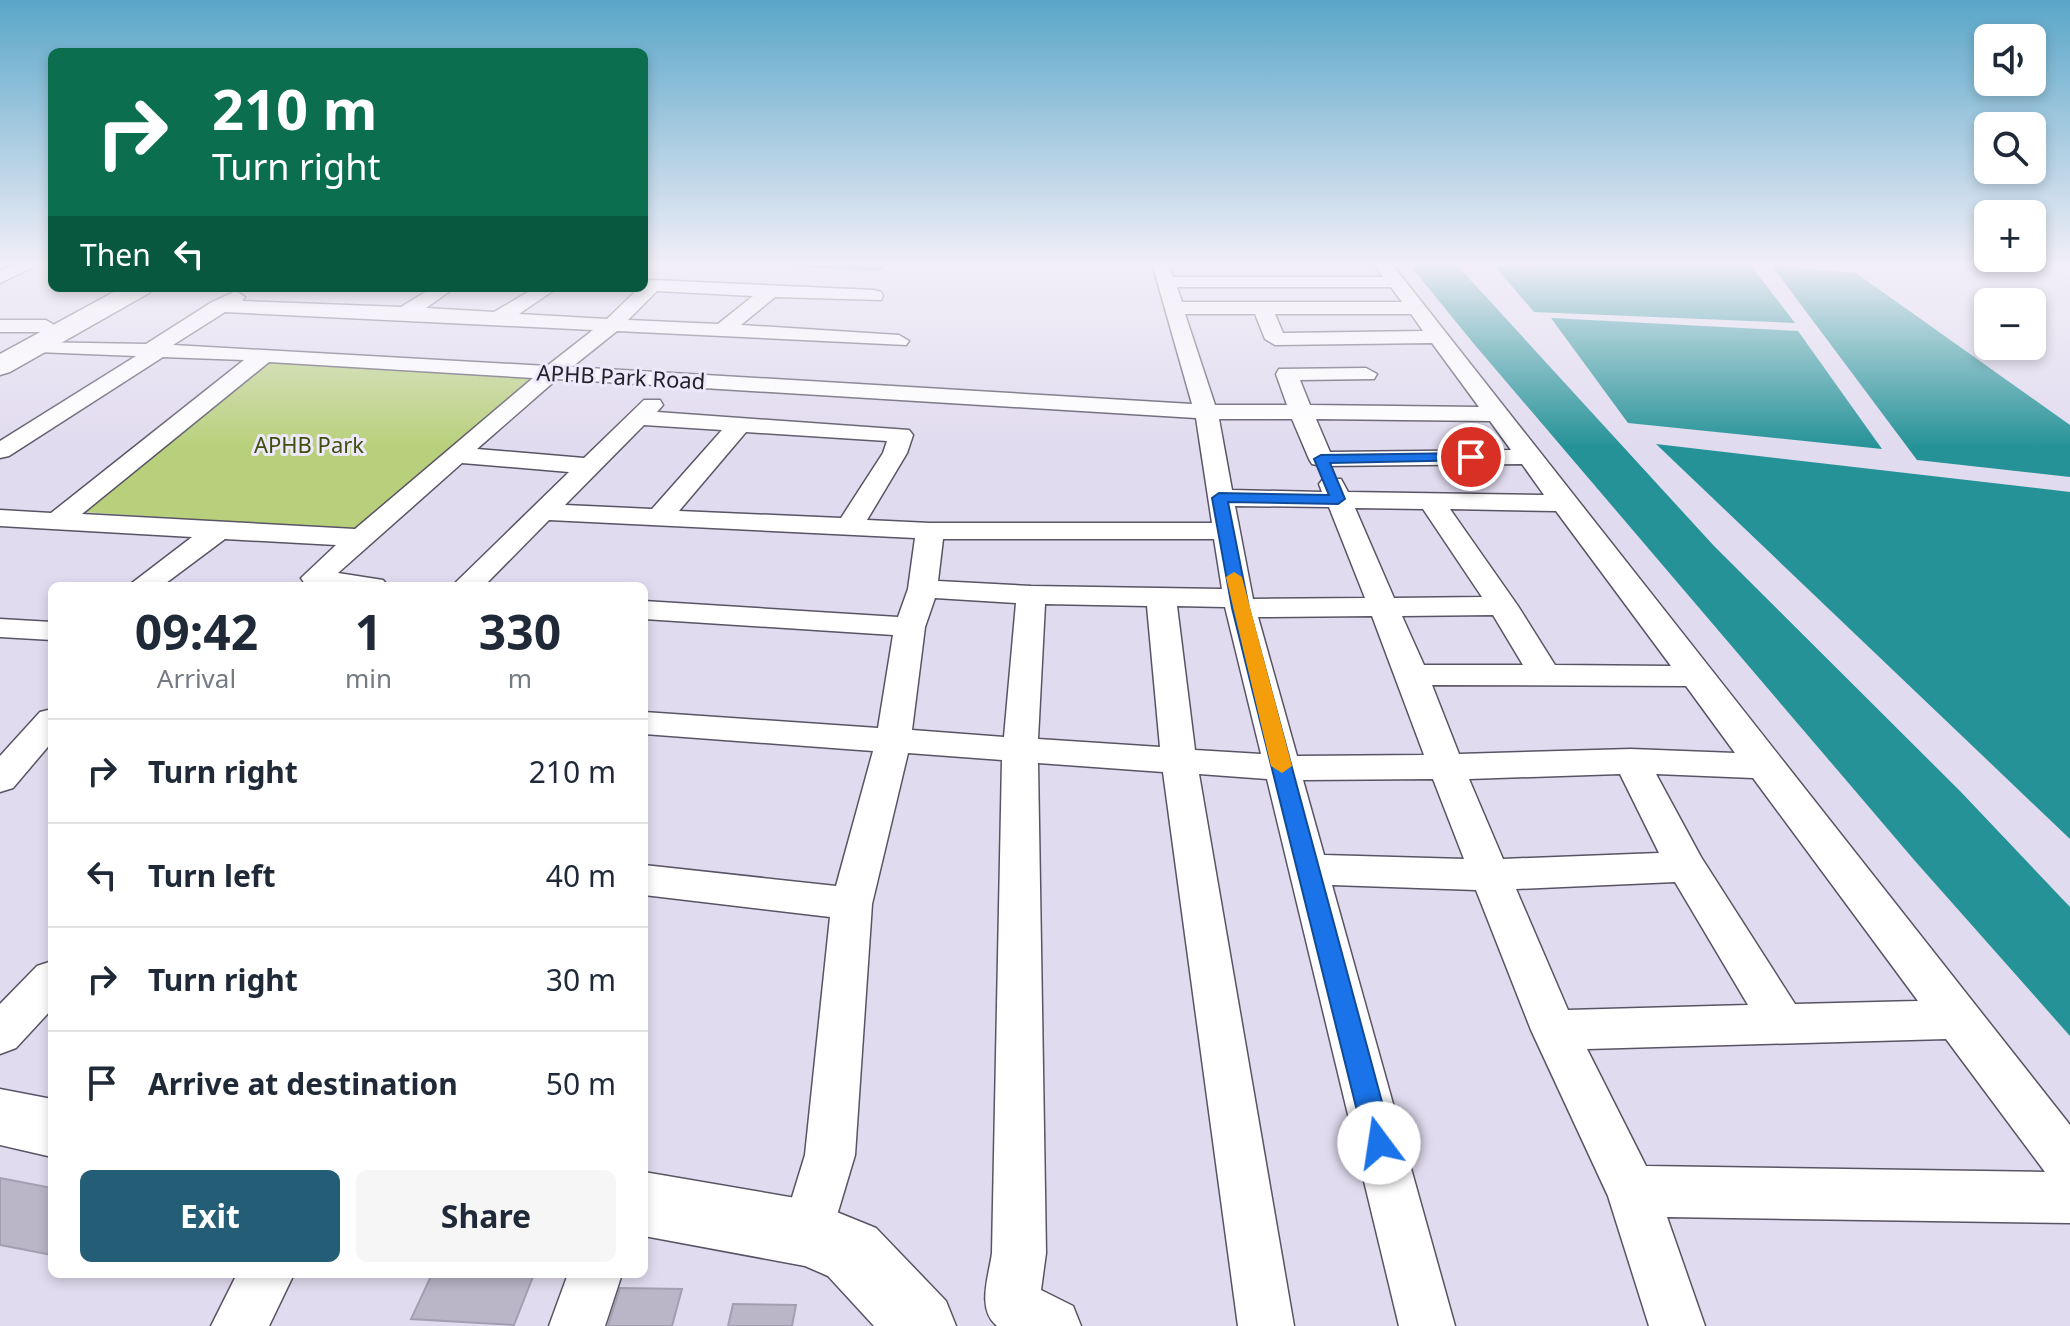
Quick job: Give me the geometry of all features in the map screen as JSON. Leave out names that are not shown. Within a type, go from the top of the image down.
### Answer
[{"type":"main road","points":[[0,366],[59,325]]},
{"type":"main road","points":[[0,352],[65,325]]},
{"type":"street","points":[[0,451],[192,325]]},
{"type":"street","points":[[344,582],[315,578],[551,373],[612,325],[899,341]]},
{"type":"street","points":[[723,330],[729,325]]},
{"type":"street","points":[[1179,325],[1206,412],[1239,603],[1427,1326]]},
{"type":"street","points":[[1269,325],[1301,412],[1386,608],[1446,767],[1554,1030],[1632,1191],[1677,1326]]},
{"type":"street","points":[[1431,325],[2070,1165]]},
{"type":"street","name":"APHB Park Road","points":[[0,326],[42,336],[155,350],[1206,412],[1499,414]]},
{"type":"street","points":[[1275,339],[1440,337]]},
{"type":"street","points":[[1344,338],[1388,413]]},
{"type":"street","points":[[60,519],[264,355]]},
{"type":"street","points":[[1287,374],[1366,374]]},
{"type":"street","points":[[471,582],[677,380]]},
{"type":"street","points":[[638,418],[901,435],[895,453],[849,527]]},
{"type":"street","points":[[659,518],[739,425]]},
{"type":"street","points":[[456,455],[589,466]]},
{"type":"street","points":[[1321,459],[1531,457]]},
{"type":"street","points":[[542,512],[930,531],[1222,514],[1338,499],[1567,503]]},
{"type":"street","points":[[1431,501],[1503,606],[1545,676]]},
{"type":"street","points":[[0,518],[361,538]]},
{"type":"street","points":[[148,582],[218,531]]},
{"type":"street","points":[[921,1326],[852,1252],[817,1195],[852,904],[894,739],[910,627],[923,589],[930,531]]},
{"type":"street","points":[[923,589],[1386,608],[1503,606]]},
{"type":"street","points":[[1015,1318],[1019,1253],[1020,749],[1031,595]]},
{"type":"street","points":[[1161,597],[1179,761],[1266,1326]]},
{"type":"street","points":[[648,610],[910,627]]},
{"type":"street","points":[[0,628],[48,631]]},
{"type":"street","points":[[1412,675],[1698,676]]},
{"type":"street","points":[[648,723],[1282,768],[1631,761],[1767,766]]},
{"type":"street","points":[[0,779],[48,725]]},
{"type":"street","points":[[1631,761],[1686,867],[1782,1022]]},
{"type":"street","points":[[1308,869],[1492,875],[1686,867]]},
{"type":"street","points":[[648,880],[852,904]]},
{"type":"street","points":[[0,1034],[48,983]]},
{"type":"street","points":[[1554,1030],[1959,1019]]},
{"type":"street","points":[[0,1117],[48,1127]]},
{"type":"street","points":[[1632,1191],[2070,1198]]},
{"type":"street","points":[[648,1204],[817,1195]]},
{"type":"street","points":[[239,1326],[265,1278]]},
{"type":"street","points":[[577,1326],[594,1278]]},
{"type":"green space","name":"APHB Park","points":[[269,360],[536,376],[353,530],[83,512]]},
{"type":"shaded area","points":[[1458,325],[1512,325],[1714,546],[1960,791],[2070,907],[2070,1036],[1915,861]]},
{"type":"shaded area","points":[[1556,325],[1682,325],[1798,331],[1882,449],[1628,423]]},
{"type":"shaded area","points":[[1816,325],[1929,325],[1974,357],[1974,360],[1978,360],[2070,425],[2070,477],[1917,460]]},
{"type":"shaded area","points":[[1656,444],[2070,492],[2070,839]]},
{"type":"building","points":[[0,1178],[48,1187],[48,1254],[0,1245]]},
{"type":"building","points":[[430,1278],[532,1278],[514,1325],[411,1319]]},
{"type":"building","points":[[620,1288],[682,1289],[672,1326],[608,1326]]},
{"type":"building","points":[[733,1304],[796,1305],[792,1326],[728,1326]]},
{"type":"slow traffic","points":[[1234,577],[1282,766]]},
{"type":"route","points":[[1379,1143],[1240,608],[1219,498],[1338,499],[1321,459],[1471,457]]}]
